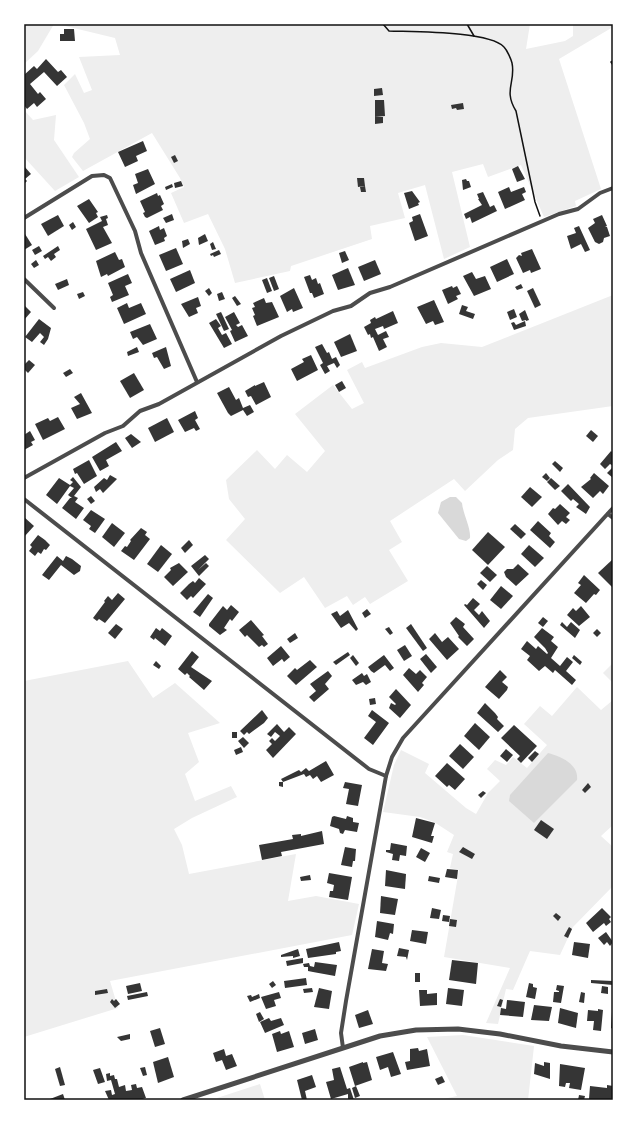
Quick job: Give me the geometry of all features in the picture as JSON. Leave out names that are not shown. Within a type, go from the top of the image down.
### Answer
[{"type":"street","points":[[24,218],[92,176],[104,175],[110,178],[135,231],[141,252],[197,382]]},
{"type":"street","points":[[24,478],[105,433],[123,426],[140,411],[159,404],[281,336],[333,311],[351,306],[370,293],[390,287],[542,222],[578,209],[600,193],[613,188]]},
{"type":"street","points":[[24,279],[54,308]]},
{"type":"street","points":[[24,499],[369,769],[386,776]]},
{"type":"street","points":[[343,1048],[341,1033],[346,1001],[386,776],[392,757],[403,738],[613,508]]},
{"type":"street","points":[[608,514],[613,518]]},
{"type":"street","points":[[183,1100],[380,1036],[416,1030],[452,1029],[500,1034],[561,1046],[613,1052]]},
{"type":"path","points":[[383,24],[390,31],[474,36],[489,39],[504,46],[512,63],[510,100],[516,110],[535,202],[542,222]]},
{"type":"path","points":[[467,24],[474,36]]},
{"type":"path","points":[[613,61],[613,65]]},
{"type":"shaded area","points":[[24,24],[54,24],[38,51],[24,64]]},
{"type":"shaded area","points":[[57,24],[530,24],[526,49],[565,41],[573,36],[573,24],[613,24],[613,27],[559,59],[601,189],[575,201],[576,206],[544,217],[521,165],[488,177],[483,164],[452,172],[470,247],[444,259],[425,185],[398,193],[405,218],[370,226],[372,239],[291,266],[290,271],[235,283],[225,249],[208,214],[184,223],[171,193],[184,187],[152,133],[83,171],[72,157],[74,153],[90,139],[84,123],[64,85],[75,74],[84,93],[92,90],[79,57],[120,55],[115,38]]},
{"type":"shaded area","points":[[24,110],[33,120],[56,115],[54,140],[79,177],[55,191],[24,157]]},
{"type":"shaded area","points":[[613,295],[613,406],[528,418],[515,429],[513,450],[498,460],[465,491],[454,479],[390,521],[402,542],[389,550],[408,581],[370,604],[365,597],[353,605],[347,596],[325,608],[304,577],[280,593],[226,540],[245,519],[229,499],[226,480],[257,450],[275,469],[287,455],[307,472],[325,451],[295,414],[333,385],[352,409],[364,403],[347,370],[362,362],[365,368],[422,347],[441,343],[482,347]]},
{"type":"shaded area","points":[[450,497],[456,497],[462,503],[470,534],[470,538],[466,541],[459,539],[438,513],[441,502]]},
{"type":"shaded area","points":[[128,661],[153,698],[175,683],[220,723],[188,733],[199,762],[185,774],[195,801],[231,786],[237,797],[192,818],[174,829],[182,845],[189,874],[296,854],[288,901],[316,896],[359,904],[352,935],[110,981],[118,1008],[24,1037],[24,681]]},
{"type":"shaded area","points":[[613,663],[613,683],[603,673]]},
{"type":"shaded area","points":[[577,687],[601,710],[613,700],[613,825],[601,836],[613,847],[613,886],[573,927],[560,955],[530,951],[513,990],[506,989],[498,1024],[486,1023],[510,968],[444,957],[459,870],[450,868],[453,854],[447,852],[454,835],[434,822],[420,817],[383,812],[394,765],[401,750],[429,764],[425,773],[466,808],[476,814],[488,793],[500,781],[487,769],[495,760],[506,765],[513,757],[527,768],[547,745],[524,724],[540,706],[552,716]]},
{"type":"shaded area","points":[[548,753],[558,756],[572,765],[577,774],[577,780],[534,823],[509,801],[510,795]]},
{"type":"shaded area","points":[[463,1035],[534,1046],[528,1100],[439,1100],[457,1096],[427,1037]]},
{"type":"shaded area","points":[[260,1084],[265,1100],[218,1100],[217,1098]]},
{"type":"building","points":[[64,29],[74,29],[75,41],[60,41],[60,34],[64,34]]},
{"type":"building","points":[[46,59],[58,72],[61,70],[67,77],[57,86],[44,72],[30,84],[38,94],[40,92],[46,99],[37,107],[34,103],[27,109],[24,105],[24,75],[34,66],[37,69]]},
{"type":"building","points":[[382,88],[383,95],[374,96],[374,89]]},
{"type":"building","points":[[375,100],[384,100],[385,116],[375,117]]},
{"type":"building","points":[[463,103],[464,109],[452,109],[451,105]]},
{"type":"building","points":[[375,117],[383,117],[383,123],[375,124]]},
{"type":"building","points":[[143,141],[147,151],[136,156],[138,161],[125,167],[118,152]]},
{"type":"building","points":[[175,155],[178,161],[174,163],[171,157]]},
{"type":"building","points":[[24,166],[31,174],[25,179],[27,181],[24,184]]},
{"type":"building","points":[[518,166],[525,179],[517,182],[512,169]]},
{"type":"building","points":[[148,169],[155,184],[136,194],[133,185],[138,183],[135,174]]},
{"type":"building","points":[[357,178],[364,178],[365,186],[358,187]]},
{"type":"building","points":[[466,179],[469,181],[471,187],[463,190],[462,180]]},
{"type":"building","points":[[181,181],[183,186],[175,188],[174,183]]},
{"type":"building","points":[[172,184],[173,187],[166,190],[165,187]]},
{"type":"building","points":[[365,186],[366,192],[361,192],[360,187]]},
{"type":"building","points":[[509,187],[511,192],[524,187],[526,192],[522,194],[525,200],[505,209],[498,192]]},
{"type":"building","points":[[412,191],[420,202],[418,203],[419,205],[409,209],[404,193]]},
{"type":"building","points":[[483,192],[490,207],[494,205],[497,211],[472,223],[470,217],[466,219],[464,214],[482,205],[477,194]]},
{"type":"building","points":[[157,193],[158,196],[160,195],[164,204],[161,206],[163,210],[147,218],[143,213],[145,212],[140,201]]},
{"type":"building","points":[[89,199],[98,212],[96,213],[98,217],[89,223],[77,206]]},
{"type":"building","points":[[172,214],[174,220],[166,223],[163,218]]},
{"type":"building","points":[[420,214],[428,236],[415,241],[409,223],[413,221],[412,217]]},
{"type":"building","points":[[58,215],[64,226],[48,236],[41,224]]},
{"type":"building","points":[[107,215],[108,218],[106,219],[108,225],[103,227],[112,243],[96,250],[86,229],[102,221],[100,217]]},
{"type":"building","points":[[602,215],[607,226],[605,227],[607,227],[610,236],[604,238],[603,242],[599,244],[595,242],[588,228],[595,223],[593,219]]},
{"type":"building","points":[[73,222],[76,227],[72,230],[69,225]]},
{"type":"building","points":[[159,226],[160,230],[164,228],[167,236],[164,238],[165,241],[155,245],[149,231]]},
{"type":"building","points":[[579,226],[590,250],[585,252],[581,244],[571,249],[567,236],[576,233],[574,228]]},
{"type":"building","points":[[24,234],[32,245],[24,250]]},
{"type":"building","points":[[205,234],[208,241],[199,245],[198,238]]},
{"type":"building","points":[[188,239],[190,244],[183,248],[182,241]]},
{"type":"building","points":[[213,242],[216,249],[212,250],[210,244]]},
{"type":"building","points":[[39,246],[42,251],[35,255],[32,250]]},
{"type":"building","points":[[58,246],[60,250],[54,254],[56,257],[51,261],[48,257],[45,259],[43,256]]},
{"type":"building","points":[[176,248],[183,264],[166,271],[159,255]]},
{"type":"building","points":[[532,249],[541,269],[531,273],[530,270],[523,273],[516,258],[519,255],[522,256],[521,253]]},
{"type":"building","points":[[219,250],[221,254],[214,257],[213,255],[211,256],[210,254]]},
{"type":"building","points":[[345,251],[349,260],[342,263],[339,253]]},
{"type":"building","points":[[115,252],[119,260],[122,259],[125,267],[108,276],[107,274],[101,277],[96,261]]},
{"type":"building","points":[[507,259],[514,274],[497,282],[490,267]]},
{"type":"building","points":[[36,260],[39,265],[34,268],[31,264]]},
{"type":"building","points":[[375,260],[381,274],[364,281],[358,267]]},
{"type":"building","points":[[348,268],[355,285],[338,290],[332,275]]},
{"type":"building","points":[[190,270],[195,283],[176,292],[170,279]]},
{"type":"building","points":[[472,272],[476,279],[485,276],[491,289],[474,296],[463,276]]},
{"type":"building","points":[[128,274],[132,283],[125,286],[129,295],[112,302],[110,297],[113,295],[108,283]]},
{"type":"building","points":[[310,275],[312,280],[316,278],[318,284],[320,283],[324,294],[314,298],[312,293],[310,293],[304,277]]},
{"type":"building","points":[[274,276],[279,289],[274,291],[269,278]]},
{"type":"building","points":[[267,278],[272,291],[267,293],[262,280]]},
{"type":"building","points":[[67,279],[69,285],[58,290],[55,284]]},
{"type":"building","points":[[521,284],[523,288],[517,290],[515,287]]},
{"type":"building","points":[[452,286],[453,288],[457,286],[461,294],[456,296],[458,299],[448,304],[442,290]]},
{"type":"building","points":[[209,288],[212,293],[209,296],[205,291]]},
{"type":"building","points":[[294,288],[303,308],[293,312],[292,309],[287,312],[280,296]]},
{"type":"building","points":[[533,288],[541,305],[535,308],[527,291]]},
{"type":"building","points":[[83,292],[85,296],[79,299],[77,294]]},
{"type":"building","points":[[222,292],[225,299],[219,301],[217,294]]},
{"type":"building","points":[[235,296],[241,304],[237,306],[232,298]]},
{"type":"building","points":[[198,297],[201,306],[196,308],[198,313],[189,317],[181,304]]},
{"type":"building","points":[[264,298],[266,303],[272,302],[279,317],[257,326],[253,316],[255,315],[252,308],[255,307],[253,303]]},
{"type":"building","points":[[434,300],[444,322],[435,325],[433,321],[426,324],[417,307]]},
{"type":"building","points":[[127,303],[129,308],[141,303],[146,314],[124,324],[117,308]]},
{"type":"building","points":[[24,305],[31,312],[24,320]]},
{"type":"building","points":[[462,305],[468,307],[466,311],[475,314],[473,319],[459,314]]},
{"type":"building","points":[[514,309],[517,317],[510,320],[507,312]]},
{"type":"building","points":[[525,310],[529,320],[522,321],[519,314]]},
{"type":"building","points":[[393,311],[398,323],[384,329],[383,326],[375,329],[378,335],[386,331],[389,337],[383,339],[387,347],[379,351],[373,337],[371,338],[370,334],[368,335],[364,327],[371,323],[370,320],[375,317],[376,319]]},
{"type":"building","points":[[221,312],[229,329],[224,331],[216,314]]},
{"type":"building","points":[[234,312],[240,323],[236,325],[238,327],[242,325],[248,336],[235,342],[230,331],[232,330],[225,317]]},
{"type":"building","points":[[39,319],[51,328],[48,339],[44,345],[40,342],[44,337],[40,333],[32,342],[25,337]]},
{"type":"building","points":[[216,319],[221,326],[218,328],[222,335],[226,333],[232,344],[224,348],[209,323]]},
{"type":"building","points":[[525,321],[526,326],[514,330],[511,323],[514,322],[516,325]]},
{"type":"building","points":[[150,324],[157,339],[143,345],[137,337],[133,339],[130,332]]},
{"type":"building","points":[[350,334],[357,351],[341,357],[334,342]]},
{"type":"building","points":[[322,344],[327,353],[329,352],[332,359],[336,357],[340,365],[337,368],[334,363],[327,366],[330,371],[325,374],[320,365],[323,363],[315,347]]},
{"type":"building","points":[[137,347],[139,352],[128,356],[127,352]]},
{"type":"building","points":[[166,347],[171,366],[164,369],[157,357],[154,358],[152,353]]},
{"type":"building","points":[[311,355],[318,370],[297,381],[291,369],[304,362],[302,359]]},
{"type":"building","points":[[29,360],[35,365],[28,373],[24,369],[24,365]]},
{"type":"building","points":[[70,369],[73,373],[66,377],[63,373]]},
{"type":"building","points":[[134,373],[144,390],[130,398],[120,381]]},
{"type":"building","points":[[342,381],[346,388],[339,392],[335,385]]},
{"type":"building","points":[[264,382],[271,397],[256,405],[251,396],[248,397],[245,391]]},
{"type":"building","points":[[229,387],[236,400],[239,398],[243,408],[250,405],[254,412],[247,416],[243,410],[231,416],[228,413],[217,393]]},
{"type":"building","points":[[81,393],[92,413],[77,419],[71,408],[80,404],[74,397]]},
{"type":"building","points":[[195,411],[198,418],[195,420],[200,429],[196,431],[194,428],[185,432],[178,420]]},
{"type":"building","points":[[58,417],[65,429],[43,440],[35,424],[48,418],[50,421]]},
{"type":"building","points":[[167,418],[174,432],[155,442],[148,428]]},
{"type":"building","points":[[591,430],[598,436],[593,442],[586,436]]},
{"type":"building","points":[[30,431],[35,440],[31,442],[33,445],[24,450],[24,435]]},
{"type":"building","points":[[131,434],[141,442],[132,448],[125,438]]},
{"type":"building","points":[[116,442],[122,451],[106,460],[109,466],[100,471],[92,457]]},
{"type":"building","points":[[611,451],[613,453],[613,466],[610,464],[605,469],[600,464]]},
{"type":"building","points":[[89,460],[97,476],[84,484],[77,473],[75,474],[73,469]]},
{"type":"building","points":[[555,461],[563,468],[560,472],[552,464]]},
{"type":"building","points":[[613,467],[613,478],[607,473]]},
{"type":"building","points":[[546,473],[550,478],[547,481],[542,477]]},
{"type":"building","points":[[594,473],[609,486],[603,494],[600,491],[593,498],[581,487],[591,479],[590,478]]},
{"type":"building","points":[[110,475],[117,479],[103,493],[100,489],[96,492],[94,487],[104,478],[107,480]]},
{"type":"building","points":[[73,477],[81,487],[74,496],[78,498],[75,502],[84,508],[76,519],[62,508],[70,498],[72,498],[68,495],[74,488],[70,486],[57,504],[46,495],[59,478],[70,485],[73,482],[70,480]]},
{"type":"building","points":[[551,478],[560,486],[555,490],[547,482]]},
{"type":"building","points":[[568,484],[590,507],[586,514],[576,507],[579,504],[573,499],[571,501],[561,491]]},
{"type":"building","points":[[530,487],[542,497],[532,507],[521,497]]},
{"type":"building","points":[[91,496],[95,501],[91,504],[87,499]]},
{"type":"building","points":[[560,504],[570,513],[566,517],[570,520],[566,524],[562,521],[558,525],[548,514],[553,508],[555,509]]},
{"type":"building","points":[[91,510],[105,519],[95,533],[89,529],[91,526],[83,520]]},
{"type":"building","points":[[24,517],[34,526],[24,537]]},
{"type":"building","points":[[538,521],[551,533],[549,536],[555,542],[550,548],[530,530]]},
{"type":"building","points":[[112,523],[125,533],[114,547],[102,537]]},
{"type":"building","points":[[515,524],[526,534],[521,539],[510,529]]},
{"type":"building","points":[[141,528],[147,532],[145,535],[150,539],[134,560],[121,551],[125,546],[127,547],[131,541],[130,540]]},
{"type":"building","points":[[488,532],[505,547],[488,565],[472,550]]},
{"type":"building","points":[[38,535],[50,545],[46,550],[44,549],[41,554],[38,552],[35,556],[29,551],[32,547],[30,545]]},
{"type":"building","points":[[189,540],[193,545],[185,553],[181,548]]},
{"type":"building","points":[[161,545],[172,554],[158,572],[147,564]]},
{"type":"building","points":[[529,545],[544,558],[535,567],[521,554]]},
{"type":"building","points":[[205,555],[209,559],[198,570],[206,563],[209,566],[199,576],[191,566]]},
{"type":"building","points":[[57,556],[63,561],[66,556],[72,559],[81,566],[80,571],[74,575],[61,565],[49,580],[42,575]]},
{"type":"building","points":[[613,559],[613,586],[612,587],[598,573]]},
{"type":"building","points":[[179,563],[188,572],[173,586],[164,577],[171,570],[170,568]]},
{"type":"building","points":[[518,564],[529,574],[516,586],[506,577],[504,572],[507,569],[513,569]]},
{"type":"building","points":[[487,566],[497,575],[490,582],[480,573]]},
{"type":"building","points":[[584,575],[600,590],[586,603],[574,593],[581,585],[578,583]]},
{"type":"building","points":[[199,578],[206,584],[193,598],[191,596],[187,600],[180,593],[189,584],[193,581],[195,583]]},
{"type":"building","points":[[481,580],[487,585],[483,590],[477,584]]},
{"type":"building","points":[[501,586],[513,596],[501,609],[490,600]]},
{"type":"building","points":[[118,593],[125,599],[105,623],[99,619],[97,621],[93,618],[108,596],[112,600]]},
{"type":"building","points":[[208,594],[213,598],[200,617],[193,612]]},
{"type":"building","points":[[473,598],[480,604],[474,610],[479,615],[482,611],[490,621],[484,628],[464,605],[467,605]]},
{"type":"building","points":[[231,605],[239,612],[232,621],[230,619],[224,628],[227,630],[220,635],[209,626],[209,624],[223,606],[227,610]]},
{"type":"building","points":[[581,606],[590,617],[579,626],[567,615],[573,608],[576,611]]},
{"type":"building","points":[[367,609],[371,614],[365,618],[362,613]]},
{"type":"building","points":[[348,610],[358,629],[356,631],[349,623],[341,628],[331,614],[337,611],[340,616]]},
{"type":"building","points":[[456,617],[465,624],[463,627],[474,639],[467,646],[458,637],[459,636],[450,623]]},
{"type":"building","points":[[543,617],[548,621],[543,627],[538,623]]},
{"type":"building","points":[[251,620],[264,635],[262,636],[268,644],[264,647],[262,645],[259,647],[247,635],[245,637],[239,630]]},
{"type":"building","points":[[562,622],[567,627],[571,622],[580,630],[575,638],[560,625]]},
{"type":"building","points":[[116,624],[123,629],[115,639],[108,633]]},
{"type":"building","points":[[411,624],[427,648],[423,651],[406,628]]},
{"type":"building","points":[[389,627],[393,633],[390,635],[385,629]]},
{"type":"building","points":[[156,628],[160,631],[162,628],[172,636],[165,646],[155,638],[154,640],[150,637]]},
{"type":"building","points":[[542,628],[554,637],[551,641],[558,647],[551,658],[560,666],[567,657],[573,662],[566,671],[576,680],[572,685],[555,670],[553,673],[545,666],[539,671],[527,660],[530,656],[521,649],[527,641],[536,649],[538,646],[547,654],[548,653],[534,637]]},
{"type":"building","points":[[597,629],[601,633],[597,637],[593,633]]},
{"type":"building","points":[[295,633],[298,638],[290,643],[287,639]]},
{"type":"building","points":[[435,633],[442,642],[448,637],[459,649],[447,660],[429,639]]},
{"type":"building","points":[[405,645],[412,656],[404,661],[397,650]]},
{"type":"building","points":[[281,646],[290,657],[284,662],[282,659],[273,666],[267,658]]},
{"type":"building","points":[[192,651],[199,657],[191,667],[212,681],[204,690],[189,677],[190,676],[187,673],[185,675],[178,669]]},
{"type":"building","points":[[348,652],[350,655],[336,665],[333,662]]},
{"type":"building","points":[[426,654],[437,667],[431,673],[420,659]]},
{"type":"building","points":[[353,655],[359,663],[356,666],[350,658]]},
{"type":"building","points":[[384,655],[394,668],[390,671],[385,665],[374,673],[371,671],[368,667]]},
{"type":"building","points":[[574,655],[582,662],[580,665],[572,658]]},
{"type":"building","points":[[310,660],[317,667],[296,685],[287,676],[295,668],[297,670]]},
{"type":"building","points":[[156,661],[161,666],[159,669],[153,665]]},
{"type":"building","points":[[409,668],[416,674],[420,670],[427,677],[422,683],[424,685],[418,692],[403,675]]},
{"type":"building","points":[[500,670],[507,677],[502,682],[508,687],[499,699],[485,687]]},
{"type":"building","points":[[328,671],[332,676],[325,684],[329,689],[314,702],[309,697],[316,691],[310,684]]},
{"type":"building","points":[[362,673],[364,676],[367,674],[371,682],[366,685],[363,682],[356,685],[352,680]]},
{"type":"building","points":[[396,689],[411,705],[400,718],[389,708],[391,703],[396,704],[389,697]]},
{"type":"building","points":[[375,698],[376,704],[370,705],[369,699]]},
{"type":"building","points":[[485,703],[495,713],[498,717],[497,719],[504,726],[498,732],[477,713]]},
{"type":"building","points":[[262,710],[268,718],[264,723],[249,734],[247,732],[244,735],[240,731]]},
{"type":"building","points":[[372,710],[389,723],[373,745],[364,738],[376,722],[368,716]]},
{"type":"building","points":[[475,723],[490,737],[479,750],[464,736]]},
{"type":"building","points":[[277,724],[284,732],[289,727],[296,734],[273,758],[266,750],[272,744],[269,741],[272,738],[275,741],[280,736],[275,732],[271,737],[267,734]]},
{"type":"building","points":[[514,725],[537,746],[521,763],[517,759],[520,756],[501,738]]},
{"type":"building","points":[[232,732],[237,732],[237,738],[232,738]]},
{"type":"building","points":[[243,737],[249,743],[244,748],[238,741]]},
{"type":"building","points":[[460,744],[474,757],[463,769],[449,756]]},
{"type":"building","points":[[241,747],[243,752],[236,755],[234,750]]},
{"type":"building","points":[[506,749],[513,755],[507,762],[500,756]]},
{"type":"building","points":[[535,751],[539,754],[532,762],[528,758]]},
{"type":"building","points":[[326,761],[334,775],[321,782],[317,776],[313,779],[310,775],[306,777],[304,774],[283,782],[281,779],[299,770],[301,772],[306,768],[309,771]]},
{"type":"building","points":[[447,763],[465,779],[455,790],[449,785],[447,787],[435,776]]},
{"type":"building","points":[[279,782],[283,782],[283,787],[279,786]]},
{"type":"building","points":[[345,782],[362,785],[358,806],[346,804],[349,789],[343,788]]},
{"type":"building","points":[[588,783],[591,787],[585,793],[582,790]]},
{"type":"building","points":[[483,791],[486,793],[481,798],[478,795]]},
{"type":"building","points":[[334,816],[346,819],[347,816],[353,818],[353,822],[359,823],[357,832],[345,830],[343,834],[340,833],[339,829],[330,826],[332,817]]},
{"type":"building","points":[[416,818],[435,823],[431,836],[434,836],[432,843],[412,837]]},
{"type":"building","points":[[541,820],[554,829],[547,839],[534,830]]},
{"type":"building","points":[[322,831],[324,844],[281,852],[282,856],[262,860],[259,845],[293,839],[292,835],[301,834],[301,836]]},
{"type":"building","points":[[391,843],[407,846],[406,856],[400,855],[399,861],[392,860],[393,854],[386,852],[386,850],[390,850]]},
{"type":"building","points":[[345,847],[356,849],[355,861],[353,861],[352,867],[341,865]]},
{"type":"building","points":[[463,847],[475,854],[472,859],[459,852]]},
{"type":"building","points":[[421,848],[430,853],[425,862],[416,857]]},
{"type":"building","points":[[447,869],[458,870],[457,879],[445,877]]},
{"type":"building","points":[[386,870],[406,874],[405,889],[385,886]]},
{"type":"building","points":[[329,873],[352,877],[348,900],[329,897],[330,891],[333,891],[334,885],[327,883]]},
{"type":"building","points":[[310,875],[311,880],[301,881],[300,877]]},
{"type":"building","points":[[429,876],[440,878],[439,883],[428,881]]},
{"type":"building","points":[[381,896],[398,899],[395,915],[380,913]]},
{"type":"building","points":[[432,908],[441,910],[439,919],[430,918]]},
{"type":"building","points":[[602,908],[611,917],[609,919],[611,922],[606,926],[604,923],[593,932],[586,923]]},
{"type":"building","points":[[556,913],[561,917],[558,921],[553,916]]},
{"type":"building","points":[[443,915],[450,916],[449,922],[442,921]]},
{"type":"building","points":[[450,919],[457,920],[456,927],[449,926]]},
{"type":"building","points":[[377,921],[394,924],[393,934],[390,933],[388,940],[375,937]]},
{"type":"building","points":[[569,927],[572,929],[568,938],[564,936]]},
{"type":"building","points":[[412,930],[428,932],[426,944],[410,941]]},
{"type":"building","points":[[606,932],[613,942],[610,946],[607,942],[604,945],[598,938]]},
{"type":"building","points":[[339,942],[341,951],[336,952],[336,954],[308,958],[306,949]]},
{"type":"building","points":[[574,942],[590,944],[588,958],[572,955]]},
{"type":"building","points":[[399,948],[409,950],[407,960],[406,957],[397,956]]},
{"type":"building","points":[[298,949],[300,956],[293,958],[293,956],[281,957],[281,955]]},
{"type":"building","points":[[372,949],[384,951],[382,963],[388,964],[386,971],[368,969]]},
{"type":"building","points":[[303,958],[303,963],[287,966],[286,961]]},
{"type":"building","points":[[452,960],[478,963],[476,984],[449,980]]},
{"type":"building","points":[[315,962],[337,965],[335,976],[308,971],[308,967],[304,967],[303,964],[309,963],[310,966],[314,967]]},
{"type":"building","points":[[415,973],[420,973],[420,982],[415,982]]},
{"type":"building","points":[[306,978],[307,985],[285,988],[284,981]]},
{"type":"building","points":[[591,980],[613,981],[613,985],[591,983]]},
{"type":"building","points":[[273,981],[276,985],[272,988],[269,984]]},
{"type":"building","points":[[140,983],[142,991],[128,994],[126,986]]},
{"type":"building","points":[[529,983],[533,984],[533,987],[537,988],[535,999],[526,997]]},
{"type":"building","points":[[557,985],[564,986],[561,1003],[553,1002],[554,992],[559,992],[556,990]]},
{"type":"building","points":[[602,986],[608,987],[608,994],[601,993]]},
{"type":"building","points":[[312,988],[313,992],[304,993],[303,989]]},
{"type":"building","points":[[319,988],[332,991],[329,1009],[314,1007]]},
{"type":"building","points":[[448,988],[464,990],[462,1006],[446,1004]]},
{"type":"building","points":[[107,989],[108,993],[95,995],[95,991]]},
{"type":"building","points":[[419,990],[427,990],[427,994],[437,993],[437,1005],[420,1006]]},
{"type":"building","points":[[147,992],[148,996],[128,1000],[127,996]]},
{"type":"building","points":[[279,992],[281,998],[274,1000],[276,1006],[266,1009],[261,997]]},
{"type":"building","points":[[581,992],[585,993],[584,1003],[579,1002]]},
{"type":"building","points":[[259,994],[260,998],[250,1002],[247,996],[251,995],[252,997]]},
{"type":"building","points":[[112,999],[114,1001],[116,999],[120,1004],[115,1008],[110,1002]]},
{"type":"building","points":[[500,999],[503,1000],[501,1007],[497,1006]]},
{"type":"building","points":[[507,1000],[525,1002],[523,1017],[500,1015],[501,1008],[506,1009]]},
{"type":"building","points":[[534,1005],[552,1007],[549,1021],[531,1020]]},
{"type":"building","points":[[560,1008],[578,1013],[576,1028],[558,1023]]},
{"type":"building","points":[[598,1009],[603,1010],[601,1031],[593,1030],[594,1021],[587,1021],[588,1010],[598,1011]]},
{"type":"building","points":[[368,1010],[373,1024],[359,1028],[355,1015]]},
{"type":"building","points":[[260,1012],[264,1019],[259,1022],[256,1014]]},
{"type":"building","points":[[612,1012],[613,1013],[613,1029],[611,1028]]},
{"type":"building","points":[[269,1018],[271,1021],[281,1018],[284,1025],[265,1033],[260,1022]]},
{"type":"building","points":[[160,1028],[165,1044],[155,1047],[150,1031]]},
{"type":"building","points":[[315,1029],[318,1040],[305,1044],[302,1033]]},
{"type":"building","points":[[280,1031],[281,1034],[289,1031],[294,1047],[277,1052],[272,1034]]},
{"type":"building","points":[[130,1034],[130,1039],[121,1041],[117,1037]]},
{"type":"building","points":[[418,1048],[419,1051],[427,1049],[430,1066],[407,1070],[405,1062],[410,1061],[410,1049]]},
{"type":"building","points":[[224,1049],[226,1056],[232,1054],[237,1066],[226,1070],[222,1060],[216,1062],[213,1053]]},
{"type":"building","points":[[393,1052],[401,1074],[391,1077],[388,1067],[380,1070],[376,1057]]},
{"type":"building","points":[[168,1057],[174,1077],[158,1083],[153,1062]]},
{"type":"building","points":[[367,1062],[372,1080],[355,1086],[349,1067]]},
{"type":"building","points":[[544,1062],[550,1063],[550,1079],[534,1074],[535,1063],[544,1066]]},
{"type":"building","points":[[560,1064],[585,1068],[581,1090],[569,1088],[570,1083],[566,1083],[565,1087],[559,1086]]},
{"type":"building","points":[[60,1067],[65,1085],[60,1086],[55,1069]]},
{"type":"building","points":[[145,1067],[147,1075],[143,1076],[140,1068]]},
{"type":"building","points":[[340,1067],[347,1089],[350,1088],[354,1100],[348,1100],[348,1094],[331,1099],[326,1082],[334,1080],[332,1069]]},
{"type":"building","points":[[100,1068],[105,1082],[98,1084],[93,1070]]},
{"type":"building","points":[[110,1073],[110,1076],[114,1075],[115,1079],[117,1079],[119,1087],[125,1085],[126,1091],[132,1090],[131,1085],[136,1084],[137,1088],[142,1087],[146,1098],[139,1100],[109,1100],[105,1091],[111,1090],[112,1095],[115,1094],[111,1080],[107,1081],[106,1074]]},
{"type":"building","points":[[312,1075],[316,1087],[305,1091],[307,1100],[302,1100],[297,1080]]},
{"type":"building","points":[[442,1076],[445,1082],[438,1085],[435,1079]]},
{"type":"building","points":[[607,1085],[613,1086],[613,1100],[589,1099],[590,1086],[607,1088]]},
{"type":"building","points":[[356,1086],[360,1096],[355,1098],[352,1088]]},
{"type":"building","points":[[63,1094],[65,1100],[50,1100],[50,1099]]},
{"type":"building","points":[[579,1095],[585,1096],[584,1100],[578,1100]]}]
